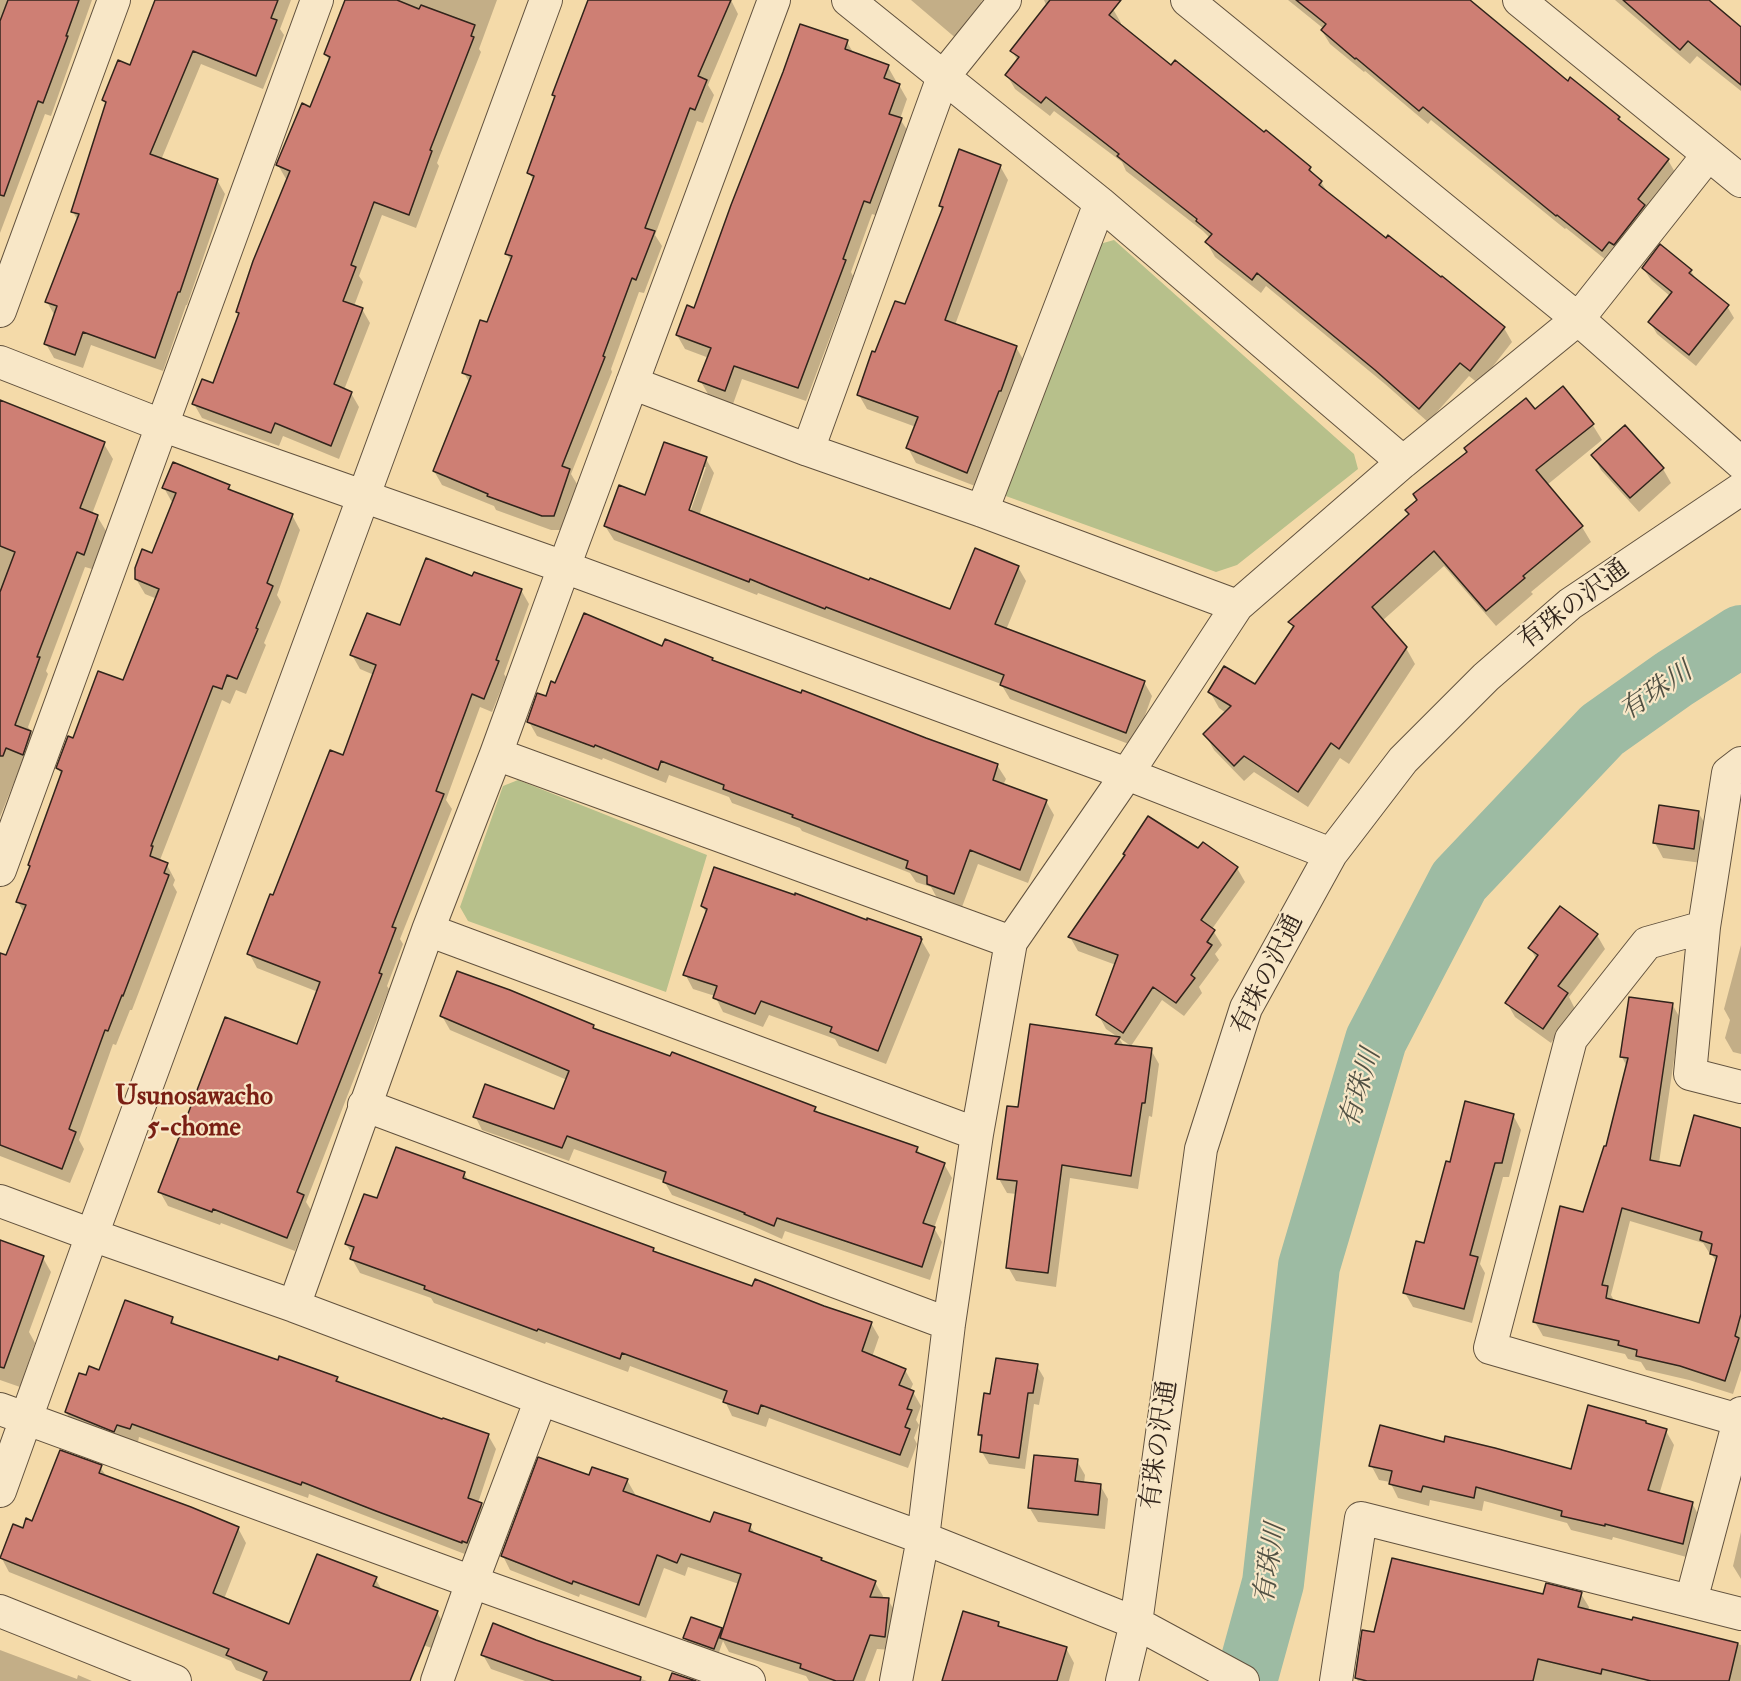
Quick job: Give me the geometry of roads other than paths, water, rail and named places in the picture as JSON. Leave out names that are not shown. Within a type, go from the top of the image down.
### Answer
[{"type":"street","points":[[0,311],[114,0]]},
{"type":"street","points":[[0,870],[317,0]]},
{"type":"street","points":[[0,1491],[14,1414],[92,1235],[546,0]]},
{"type":"street","points":[[294,1306],[428,930],[496,754],[774,0]]},
{"type":"street","points":[[848,0],[1100,203],[1403,462]]},
{"type":"street","points":[[808,450],[943,77],[1005,0]]},
{"type":"street","points":[[1187,0],[1578,319],[1741,463]]},
{"type":"street","points":[[1519,0],[1741,181]]},
{"type":"street","points":[[896,1681],[923,1538],[949,1324],[978,1134],[1011,942],[1127,774],[1237,606],[1403,462],[1578,319],[1708,155]]},
{"type":"street","points":[[982,511],[1100,203]]},
{"type":"street","points":[[0,362],[161,424],[564,567],[1127,774],[1331,854]]},
{"type":"street","points":[[632,383],[808,450],[982,511],[1237,606]]},
{"type":"street","name":"有珠の沢通","points":[[1122,1681],[1136,1623],[1201,1149],[1246,1008],[1331,854],[1403,760],[1486,677],[1570,604],[1741,489]]},
{"type":"street","points":[[496,754],[1011,942]]},
{"type":"street","points":[[1741,763],[1728,773],[1704,927],[1690,1074],[1741,1088]]},
{"type":"street","points":[[1691,1601],[1740,1416],[1490,1348],[1571,1039],[1647,943],[1704,927]]},
{"type":"street","points":[[428,930],[978,1134]]},
{"type":"street","points":[[364,1106],[949,1324]]},
{"type":"street","points":[[0,1201],[294,1306],[923,1538],[1136,1623],[1243,1681]]},
{"type":"street","points":[[437,1681],[541,1399]]},
{"type":"street","points":[[14,1414],[749,1681]]},
{"type":"street","points":[[1336,1681],[1361,1518],[1741,1614]]},
{"type":"street","points":[[0,1611],[175,1681]]},
{"type":"waterway","name":"有珠川","points":[[1246,1681],[1273,1583],[1309,1266],[1376,1040],[1459,881],[1602,730],[1674,679],[1741,636]]},
{"type":"district","name":"Usunosawacho 5-chome","points":[[194,1114]]}]
